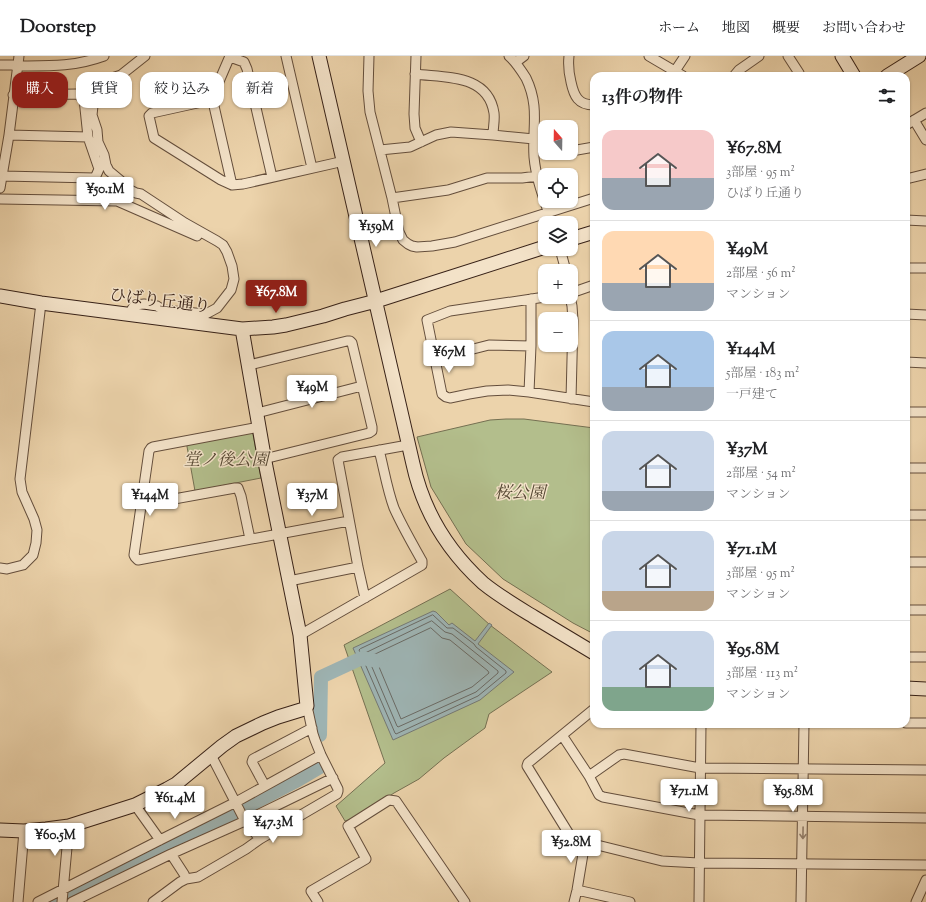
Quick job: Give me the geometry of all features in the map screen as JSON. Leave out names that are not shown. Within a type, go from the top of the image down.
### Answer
[{"type":"street","points":[[17,71],[19,56]]},
{"type":"street","points":[[17,71],[63,66],[90,61],[104,56]]},
{"type":"street","points":[[132,309],[135,305],[144,304],[156,306],[163,310],[206,314],[217,308],[231,290],[234,279],[232,266],[223,245],[185,223],[141,194],[130,190],[113,175],[106,165],[104,155],[98,142],[97,130],[93,120],[93,106],[98,99],[100,90],[103,86],[112,78],[120,75],[145,56]]},
{"type":"street","points":[[223,72],[230,56],[244,62],[247,69],[272,177]]},
{"type":"street","points":[[286,56],[312,168]]},
{"type":"street","points":[[319,56],[408,445],[417,480],[426,505],[434,522],[445,539],[464,563],[482,582],[510,603],[590,651]]},
{"type":"street","points":[[369,56],[369,105],[399,232],[401,237],[408,244],[417,247],[456,242],[590,199]]},
{"type":"street","points":[[416,56],[414,122],[420,142]]},
{"type":"street","points":[[524,56],[513,59],[529,86],[533,98],[534,157],[537,176],[550,216]]},
{"type":"street","points":[[569,56],[569,74],[575,95],[578,100],[590,104]]},
{"type":"street","points":[[649,56],[677,72]]},
{"type":"street","points":[[675,70],[685,56]]},
{"type":"street","points":[[737,72],[759,56]]},
{"type":"street","points":[[788,56],[798,72]]},
{"type":"street","points":[[842,56],[852,72]]},
{"type":"street","points":[[893,72],[919,56]]},
{"type":"street","points":[[923,56],[926,60]]},
{"type":"street","points":[[0,65],[12,65],[17,71]]},
{"type":"street","points":[[415,74],[463,79],[479,87],[489,99],[494,112],[493,135]]},
{"type":"street","points":[[2,176],[95,178],[99,169],[88,137],[84,99],[77,94],[68,94]]},
{"type":"street","points":[[0,188],[12,103]]},
{"type":"street","points":[[175,108],[152,113],[149,116],[154,138],[221,180],[232,185],[243,184],[344,161]]},
{"type":"street","points":[[214,108],[232,185]]},
{"type":"street","points":[[910,123],[926,112]]},
{"type":"street","points":[[914,120],[926,140]]},
{"type":"street","points":[[380,150],[410,147],[436,135],[451,132],[538,140]]},
{"type":"street","points":[[8,135],[88,137]]},
{"type":"street","points":[[578,150],[590,148]]},
{"type":"street","points":[[910,178],[926,174]]},
{"type":"street","points":[[392,198],[448,190],[487,178],[522,178],[537,176]]},
{"type":"street","points":[[0,199],[117,201],[206,240]]},
{"type":"street","points":[[910,220],[926,220]]},
{"type":"street","points":[[578,237],[590,233]]},
{"type":"street","name":"ひばり丘通り","points":[[0,296],[40,303],[242,329],[273,327],[323,316],[376,301],[538,249]]},
{"type":"street","points":[[910,268],[926,268]]},
{"type":"street","points":[[578,291],[590,286]]},
{"type":"street","points":[[538,298],[450,311],[427,320],[442,394],[448,398],[487,391],[508,390],[590,401]]},
{"type":"street","points":[[529,392],[531,299]]},
{"type":"street","points":[[0,568],[8,569],[23,565],[33,555],[36,543],[36,525],[22,492],[20,479],[40,303]]},
{"type":"street","points":[[571,399],[573,320],[572,304]]},
{"type":"street","points":[[910,314],[926,314]]},
{"type":"street","points":[[153,902],[180,882],[198,877],[338,793],[338,789],[321,755],[313,734],[307,706],[300,635],[264,460],[242,329]]},
{"type":"street","points":[[249,365],[350,341],[352,343],[372,427],[370,433],[264,460]]},
{"type":"street","points":[[434,359],[489,345],[531,346]]},
{"type":"street","points":[[910,362],[926,363]]},
{"type":"street","points":[[257,413],[362,386]]},
{"type":"street","points":[[910,412],[926,412]]},
{"type":"street","points":[[259,427],[151,448],[149,451],[134,556],[135,558],[138,560],[349,521]]},
{"type":"street","points":[[365,598],[338,460],[342,457],[408,445]]},
{"type":"street","points":[[300,635],[421,566],[422,564],[422,561],[394,508],[379,450]]},
{"type":"street","points":[[910,468],[926,468]]},
{"type":"street","points":[[142,505],[238,488],[250,539]]},
{"type":"street","points":[[910,515],[926,515]]},
{"type":"street","points":[[910,562],[926,562]]},
{"type":"street","points":[[289,581],[358,567]]},
{"type":"street","points":[[910,610],[926,610]]},
{"type":"street","points":[[910,657],[926,657]]},
{"type":"street","points":[[910,688],[926,689]]},
{"type":"street","points":[[0,830],[24,831],[69,826],[135,805],[176,784],[236,736],[278,717],[304,709],[307,706]]},
{"type":"street","points":[[590,712],[528,763],[527,766],[571,836],[574,838],[662,861],[699,863],[926,864]]},
{"type":"street","points":[[910,723],[926,723]]},
{"type":"street","points":[[265,786],[252,762],[252,759],[312,728]]},
{"type":"street","points":[[698,902],[702,728]]},
{"type":"street","points":[[801,902],[804,728]]},
{"type":"street","points":[[562,735],[589,776],[599,795],[603,797],[699,815],[926,818]]},
{"type":"street","points":[[589,776],[619,755],[624,754],[700,768],[926,770]]},
{"type":"street","points":[[211,755],[245,821],[260,839]]},
{"type":"street","points":[[38,902],[236,802],[321,755]]},
{"type":"street","points":[[72,902],[333,778]]},
{"type":"street","points":[[318,902],[311,891],[366,859],[348,826],[389,800],[396,801],[464,902]]},
{"type":"street","points":[[135,805],[160,840]]},
{"type":"street","points":[[62,902],[69,826]]},
{"type":"street","points":[[18,902],[24,831]]},
{"type":"street","points":[[574,902],[585,842]]},
{"type":"street","points":[[171,854],[184,874],[186,880]]},
{"type":"street","points":[[916,902],[926,880]]},
{"type":"street","points":[[577,890],[630,902]]},
{"type":"green space","name":"桜公園","points":[[524,419],[590,427],[590,632],[573,623],[503,579],[466,544],[431,487],[417,437],[490,420]]},
{"type":"green space","name":"堂ノ後公園","points":[[252,429],[261,478],[195,491],[186,441]]},
{"type":"green space","points":[[450,589],[490,625],[552,672],[489,714],[485,728],[444,758],[419,779],[394,793],[356,818],[345,821],[336,806],[385,763],[344,645]]},
{"type":"water","points":[[433,611],[436,612],[449,625],[452,623],[475,641],[489,623],[492,625],[478,644],[514,672],[480,700],[393,740],[353,648]]},
{"type":"waterway","points":[[320,735],[321,677],[362,658],[377,661]]},
{"type":"waterway","points":[[55,902],[250,805],[320,767]]}]
